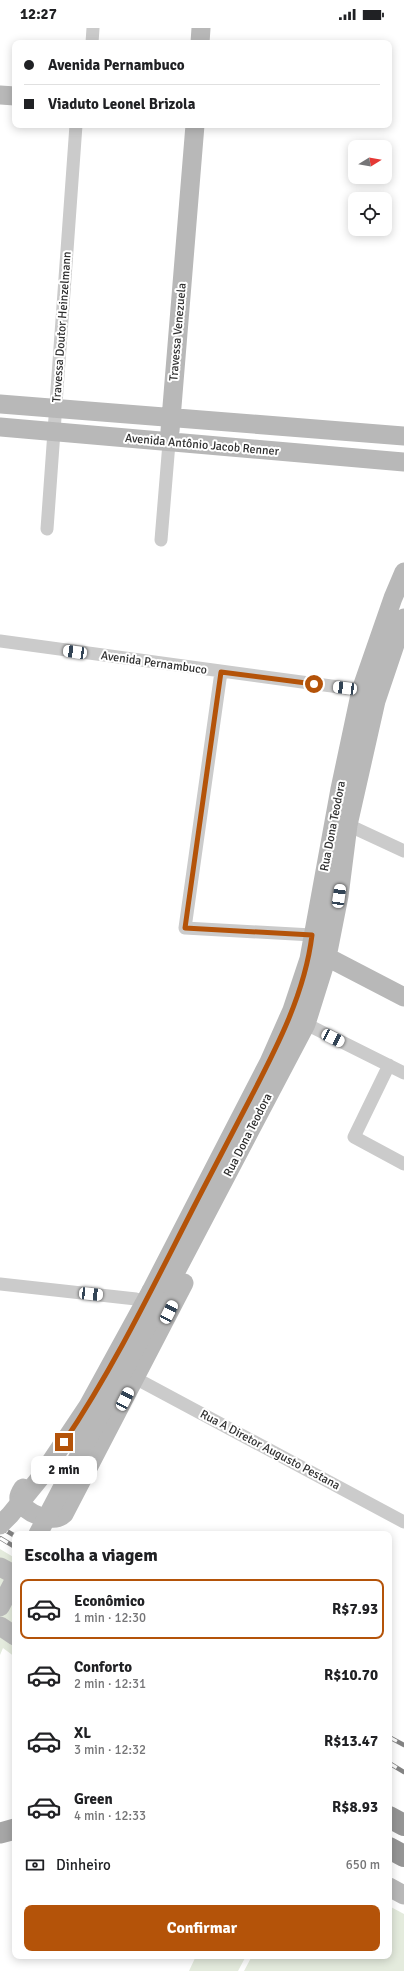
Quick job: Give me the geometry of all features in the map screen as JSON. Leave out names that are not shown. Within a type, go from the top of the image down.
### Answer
[{"type":"highway","points":[[392,1819],[404,1825]]},
{"type":"highway","points":[[392,1850],[404,1856]]},
{"type":"main road","points":[[200,40],[201,28]]},
{"type":"main road","points":[[0,95],[12,96]]},
{"type":"main road","name":"Travessa Venezuela","points":[[169,443],[195,128]]},
{"type":"main road","points":[[1,427],[2,404]]},
{"type":"main road","name":"Avenida Antônio Jacob Renner","points":[[2,404],[404,436]]},
{"type":"main road","name":"Avenida Antônio Jacob Renner","points":[[1,427],[169,443],[288,453],[359,457],[404,462]]},
{"type":"main road","points":[[288,453],[289,427]]},
{"type":"main road","points":[[359,457],[360,433]]},
{"type":"main road","name":"Rua Dona Teodora","points":[[149,1296],[206,1216],[306,1024],[318,958],[312,935],[340,789],[369,696],[393,598],[404,572]]},
{"type":"main road","name":"Rua Dona Teodora","points":[[149,1296],[269,1062],[292,1010],[318,958],[334,918],[339,896],[348,825],[369,696],[404,618]]},
{"type":"main road","points":[[318,958],[404,997]]},
{"type":"main road","points":[[149,1296],[78,1409],[20,1493],[19,1500],[26,1509],[48,1520],[60,1518],[64,1514],[196,1258],[206,1216]]},
{"type":"main road","points":[[0,1525],[40,1478],[88,1406],[149,1296]]},
{"type":"main road","points":[[39,1531],[149,1296]]},
{"type":"main road","points":[[0,1567],[12,1573]]},
{"type":"main road","points":[[0,1608],[12,1585]]},
{"type":"main road","points":[[0,1833],[12,1830]]},
{"type":"main road","points":[[392,1889],[404,1895]]},
{"type":"street","points":[[92,40],[93,28]]},
{"type":"street","name":"Travessa Doutor Heinzelmann","points":[[47,529],[76,128]]},
{"type":"street","name":"Travessa Venezuela","points":[[161,540],[169,443]]},
{"type":"street","name":"Avenida Pernambuco","points":[[0,642],[221,672],[369,696]]},
{"type":"street","points":[[221,672],[185,928],[312,935],[320,932],[334,918]]},
{"type":"street","points":[[348,825],[404,852]]},
{"type":"street","points":[[306,1024],[404,1073]]},
{"type":"street","points":[[389,1066],[354,1137],[404,1164]]},
{"type":"street","points":[[0,1284],[149,1296]]},
{"type":"street","name":"Rua A Diretor Augusto Pestana","points":[[135,1378],[404,1522]]},
{"type":"shaded area","points":[[0,1549],[12,1556],[12,1655],[3,1648],[0,1655]]},
{"type":"shaded area","points":[[392,1908],[404,1914],[404,1971],[244,1971],[250,1959],[392,1959]]},
{"type":"shaded area","points":[[195,1959],[244,1959],[238,1971],[189,1971]]},
{"type":"railway","points":[[0,1527],[12,1534]]},
{"type":"railway","points":[[0,1538],[12,1545]]},
{"type":"railway","points":[[392,1739],[404,1745]]},
{"type":"railway","points":[[392,1765],[404,1772]]},
{"type":"route","points":[[64,1442],[88,1406],[151,1291],[269,1062],[292,1010],[309,958],[312,935],[185,928],[221,672],[314,684]]}]
